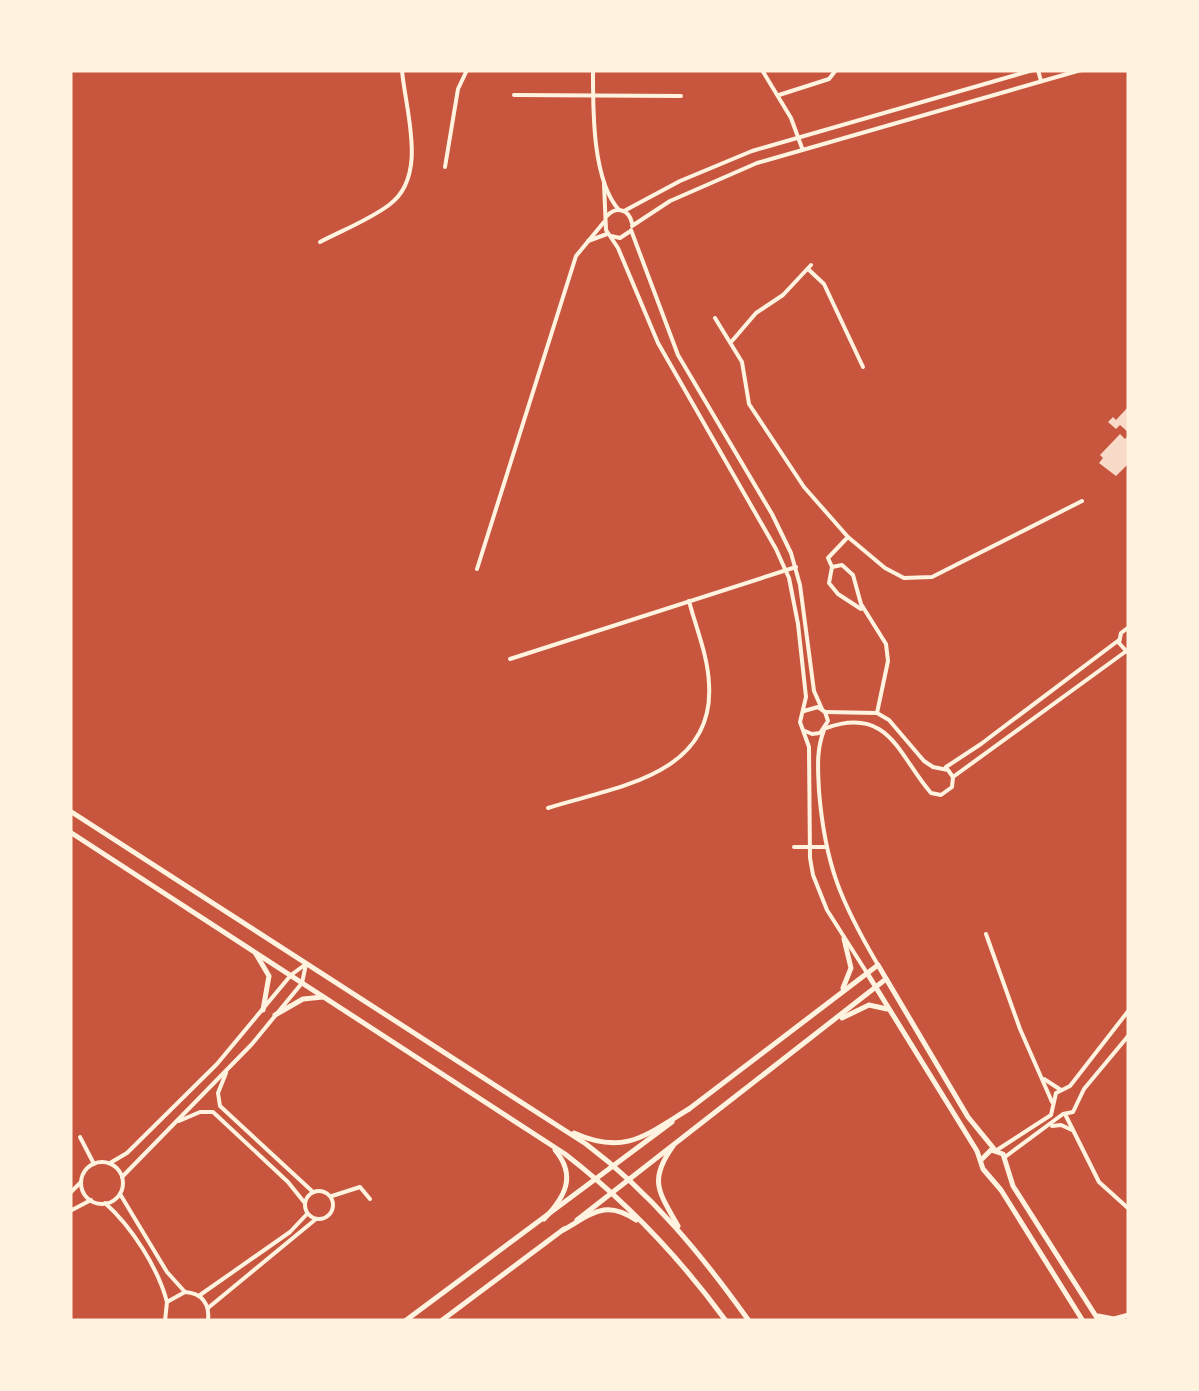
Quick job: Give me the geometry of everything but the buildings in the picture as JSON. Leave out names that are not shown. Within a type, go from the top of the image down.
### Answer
[{"type":"main road","points":[[70,811],[615,1166],[684,1238],[749,1321]]},
{"type":"main road","points":[[70,832],[550,1144],[597,1179],[684,1267],[726,1321]]},
{"type":"main road","points":[[836,996],[848,982],[851,968],[844,939]]},
{"type":"main road","points":[[254,951],[269,976],[262,1010]]},
{"type":"main road","points":[[405,1321],[878,965],[968,1116],[1004,1156],[1001,1171],[1099,1321]]},
{"type":"main road","points":[[867,973],[982,1160],[983,1169],[1081,1319]]},
{"type":"main road","points":[[441,1321],[630,1180],[886,979]]},
{"type":"main road","points":[[275,1015],[303,999],[324,997]]},
{"type":"main road","points":[[822,1029],[868,1005],[892,1014]]},
{"type":"main road","points":[[558,1126],[602,1144],[621,1144],[640,1138],[690,1109]]},
{"type":"main road","points":[[544,1219],[563,1197],[568,1177],[565,1164],[550,1144]]},
{"type":"main road","points":[[673,1146],[660,1166],[657,1180],[684,1238]]},
{"type":"main road","points":[[982,1160],[985,1153],[996,1150]]},
{"type":"main road","points":[[988,1173],[1001,1171]]},
{"type":"main road","points":[[563,1230],[602,1209],[613,1208],[648,1228]]},
{"type":"main road","points":[[1092,1310],[1108,1318],[1129,1315]]},
{"type":"street","points":[[320,242],[399,196],[414,156],[402,70]]},
{"type":"street","points":[[445,167],[458,89],[467,70]]},
{"type":"street","points":[[593,70],[605,219],[610,235],[679,383],[786,570],[798,624],[806,697],[800,722],[808,748],[813,875],[820,896],[867,973]]},
{"type":"street","points":[[762,70],[779,95],[802,148]]},
{"type":"street","points":[[478,569],[576,256],[605,219],[720,164],[798,136],[1035,70],[1041,81]]},
{"type":"street","points":[[584,244],[610,235],[620,238],[686,193],[802,148],[1081,70]]},
{"type":"street","points":[[779,95],[829,79],[834,72]]},
{"type":"street","points":[[514,95],[681,96]]},
{"type":"street","points":[[604,184],[630,215],[678,355],[772,514],[796,567],[814,691],[828,718],[817,758],[825,847],[838,890],[878,965]]},
{"type":"street","points":[[731,342],[756,313],[784,295],[810,267],[824,284],[863,367]]},
{"type":"street","points":[[715,318],[742,362],[749,404],[804,487],[848,537],[884,568],[904,578],[922,580],[939,574],[1082,501]]},
{"type":"street","points":[[832,567],[828,558],[848,537]]},
{"type":"street","points":[[832,567],[842,565],[851,572],[865,612]]},
{"type":"street","points":[[510,659],[796,567]]},
{"type":"street","points":[[832,567],[828,575],[833,589],[865,612],[883,636],[888,652],[877,712]]},
{"type":"street","points":[[548,808],[651,777],[678,759],[695,738],[706,715],[710,689],[689,602]]},
{"type":"street","points":[[924,781],[926,772],[944,767],[982,744],[1119,640],[1129,627]]},
{"type":"street","points":[[805,731],[812,734],[861,723],[882,729],[931,793],[941,795],[952,786],[953,777],[1100,668],[1127,654],[1119,640]]},
{"type":"street","points":[[802,713],[809,707],[877,712],[933,767]]},
{"type":"street","points":[[944,767],[953,777]]},
{"type":"street","points":[[794,847],[825,847]]},
{"type":"street","points":[[986,934],[1053,1105],[1074,1131],[1098,1182],[1128,1207]]},
{"type":"street","points":[[70,1193],[81,1182],[84,1171],[94,1164],[110,1163],[127,1152],[184,1097],[291,975],[306,964]]},
{"type":"street","points":[[208,1321],[208,1308],[199,1296],[185,1292],[167,1272],[120,1194],[122,1177],[226,1073],[302,982],[306,964]]},
{"type":"street","points":[[996,1150],[1043,1122],[1063,1090],[1129,1010]]},
{"type":"street","points":[[1004,1156],[1064,1114],[1073,1112],[1129,1035]]},
{"type":"street","points":[[1038,1072],[1046,1082],[1074,1093],[1078,1101]]},
{"type":"street","points":[[226,1073],[218,1092],[220,1106],[313,1192]]},
{"type":"street","points":[[179,1121],[200,1112],[218,1116],[288,1182],[304,1202],[307,1214],[316,1220]]},
{"type":"street","points":[[1048,1127],[1061,1125],[1074,1131]]},
{"type":"street","points":[[80,1137],[94,1164]]},
{"type":"street","points":[[110,1163],[122,1177]]},
{"type":"street","points":[[81,1182],[91,1200],[105,1203],[122,1220],[167,1302]]},
{"type":"street","points":[[331,1197],[356,1187],[370,1199]]},
{"type":"street","points":[[304,1202],[313,1192],[321,1191],[331,1197]]},
{"type":"street","points":[[105,1203],[120,1194]]},
{"type":"street","points":[[208,1308],[331,1212],[331,1197]]},
{"type":"street","points":[[70,1211],[91,1200]]},
{"type":"street","points":[[199,1296],[290,1232],[307,1214]]},
{"type":"street","points":[[163,1320],[167,1302],[185,1292]]}]
